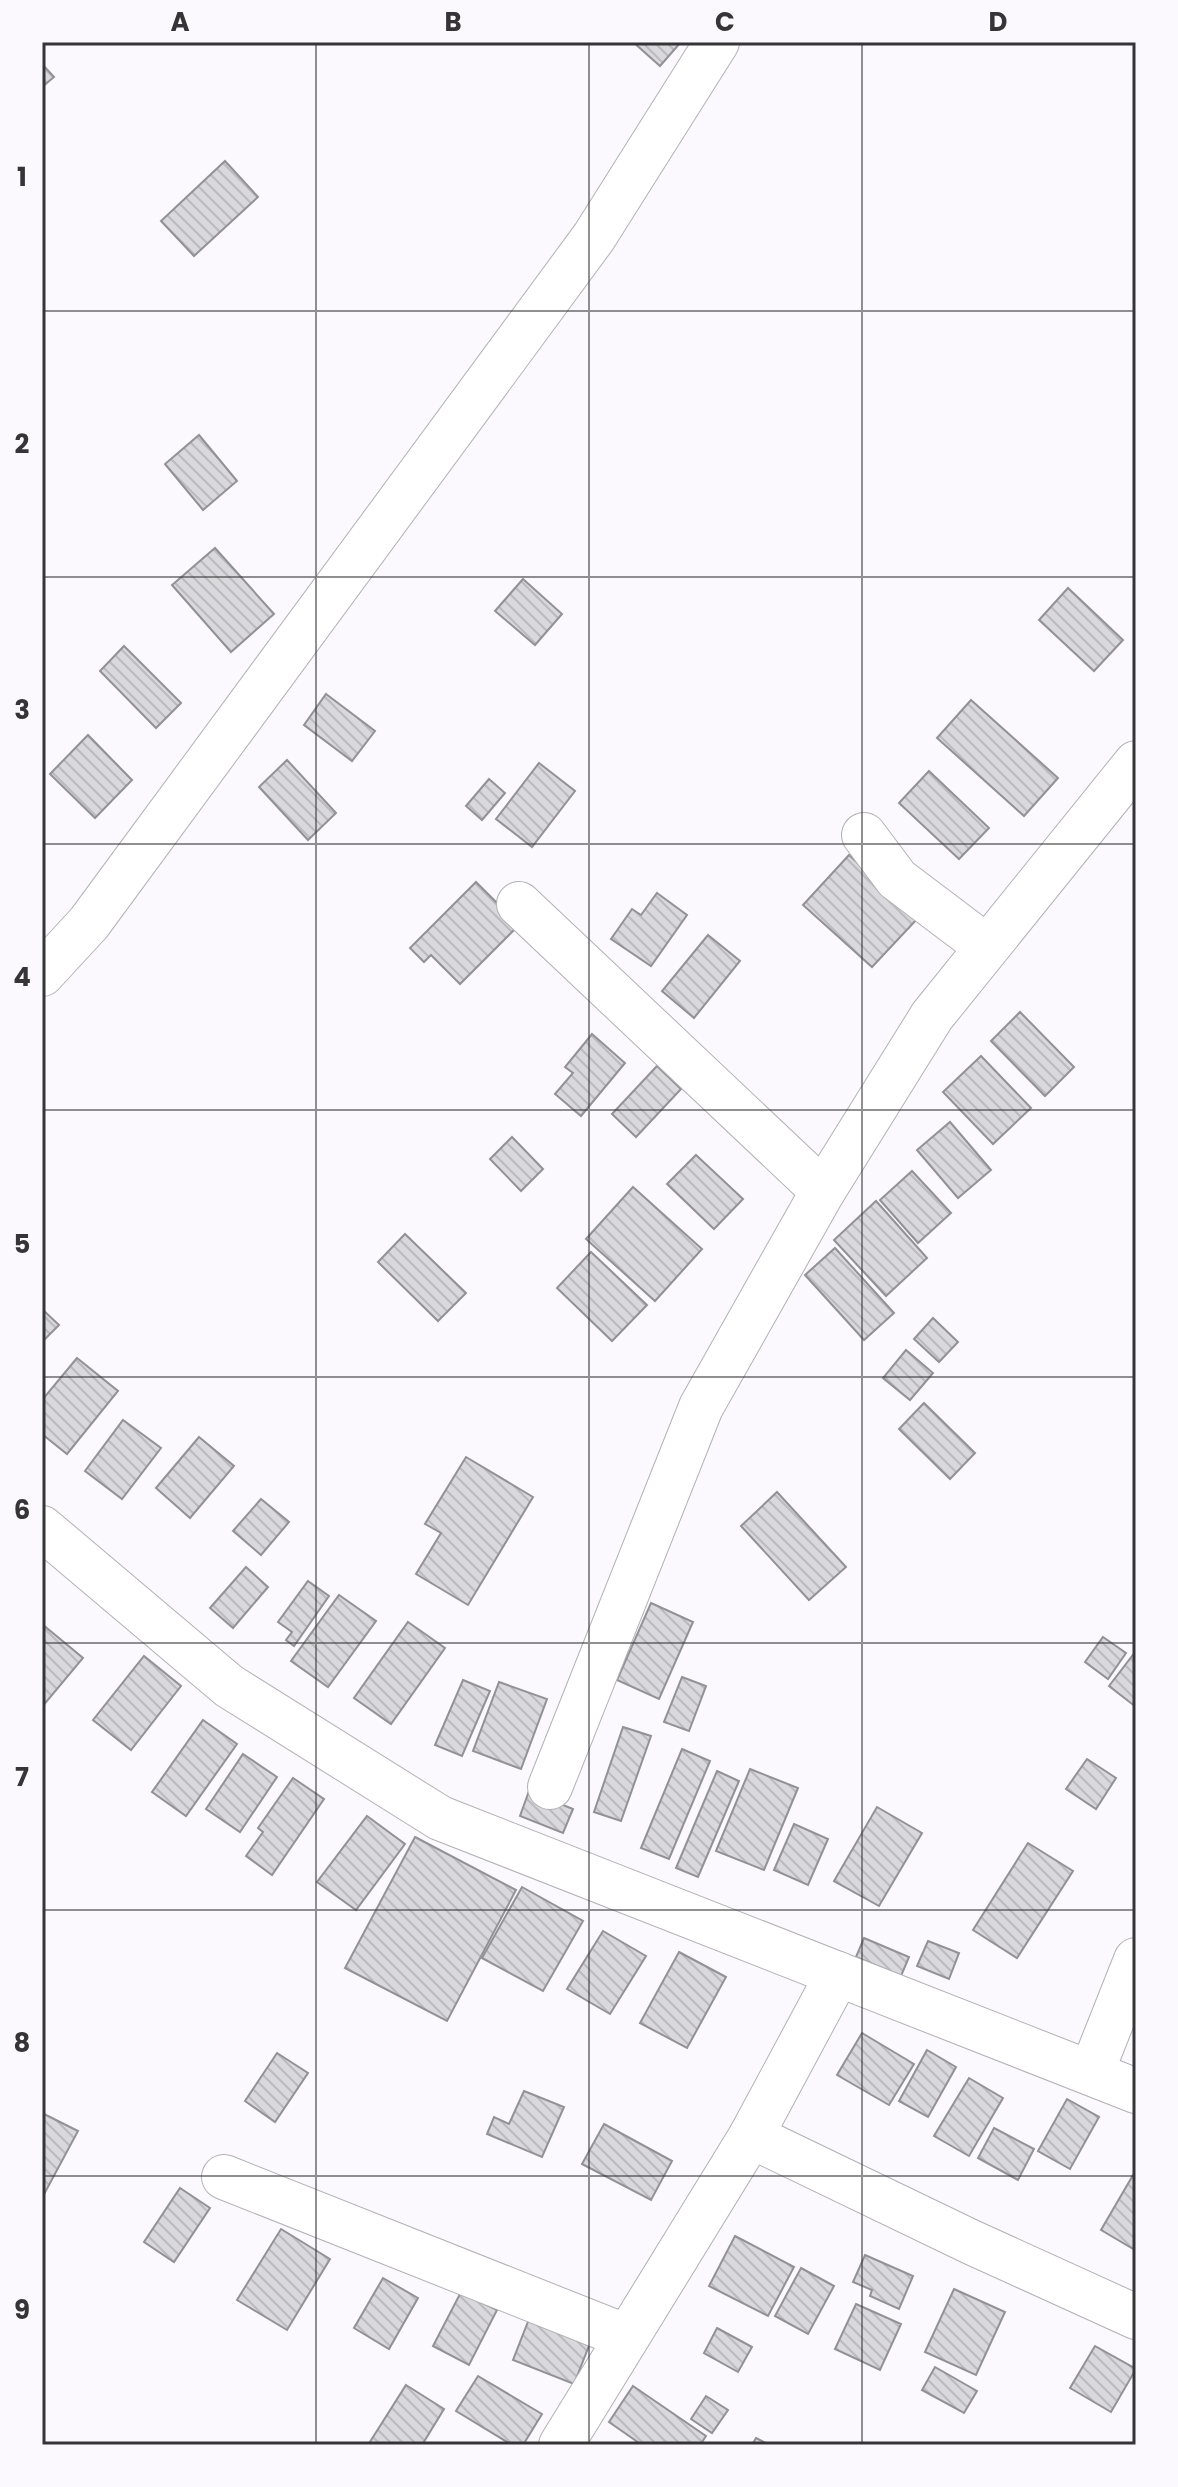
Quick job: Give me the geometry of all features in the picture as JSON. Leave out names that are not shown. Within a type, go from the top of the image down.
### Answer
[{"type":"street","points":[[42,974],[89,923],[594,237],[717,42]]},
{"type":"street","points":[[550,1787],[701,1407],[823,1191],[932,1016],[1136,763]]},
{"type":"street","points":[[864,835],[897,879],[987,947]]},
{"type":"street","points":[[519,904],[823,1191]]},
{"type":"street","points":[[42,1528],[229,1686],[440,1818],[1092,2071],[1136,2091]]},
{"type":"street","points":[[1092,2071],[1136,1960]]},
{"type":"street","points":[[561,2445],[751,2136],[838,1974]]},
{"type":"street","points":[[751,2136],[1136,2317]]},
{"type":"street","points":[[224,2177],[627,2337]]},
{"type":"building","points":[[633,42],[681,42],[660,66]]},
{"type":"building","points":[[42,64],[54,77],[42,87]]},
{"type":"building","points":[[225,161],[258,197],[194,256],[161,221]]},
{"type":"building","points":[[199,435],[237,481],[203,510],[165,464]]},
{"type":"building","points":[[215,548],[274,614],[231,652],[172,585]]},
{"type":"building","points":[[523,579],[562,614],[535,645],[495,611]]},
{"type":"building","points":[[1068,588],[1123,640],[1094,671],[1039,620]]},
{"type":"building","points":[[124,646],[181,703],[156,728],[100,671]]},
{"type":"building","points":[[326,694],[375,731],[352,761],[304,725]]},
{"type":"building","points":[[971,700],[1058,778],[1024,816],[937,738]]},
{"type":"building","points":[[88,735],[132,780],[95,818],[50,774]]},
{"type":"building","points":[[287,760],[336,813],[308,840],[259,787]]},
{"type":"building","points":[[539,763],[575,791],[532,847],[496,819]]},
{"type":"building","points":[[929,771],[989,828],[959,859],[899,803]]},
{"type":"building","points":[[489,779],[505,793],[482,820],[466,806]]},
{"type":"building","points":[[849,855],[918,918],[872,967],[803,905]]},
{"type":"building","points":[[476,882],[519,925],[460,984],[431,955],[424,962],[410,948]]},
{"type":"building","points":[[657,893],[687,915],[651,966],[611,939],[632,909],[641,915]]},
{"type":"building","points":[[708,935],[740,961],[694,1018],[662,991]]},
{"type":"building","points":[[1020,1012],[1074,1067],[1045,1096],[991,1041]]},
{"type":"building","points":[[592,1034],[625,1063],[581,1116],[555,1094],[573,1073],[565,1067]]},
{"type":"building","points":[[981,1056],[1031,1108],[993,1144],[943,1092]]},
{"type":"building","points":[[657,1066],[681,1089],[636,1137],[612,1114]]},
{"type":"building","points":[[950,1122],[991,1170],[958,1198],[917,1150]]},
{"type":"building","points":[[512,1137],[543,1169],[521,1191],[490,1159]]},
{"type":"building","points":[[696,1155],[743,1199],[714,1229],[667,1184]]},
{"type":"building","points":[[912,1171],[951,1213],[918,1243],[880,1200]]},
{"type":"building","points":[[633,1187],[702,1249],[655,1301],[586,1239]]},
{"type":"building","points":[[876,1201],[927,1258],[886,1296],[834,1240]]},
{"type":"building","points":[[405,1234],[466,1293],[438,1321],[378,1262]]},
{"type":"building","points":[[835,1248],[894,1313],[864,1340],[805,1275]]},
{"type":"building","points":[[591,1252],[647,1305],[612,1341],[557,1288]]},
{"type":"building","points":[[42,1309],[59,1325],[42,1342]]},
{"type":"building","points":[[933,1318],[958,1342],[939,1362],[914,1339]]},
{"type":"building","points":[[906,1350],[933,1373],[910,1400],[883,1378]]},
{"type":"building","points":[[77,1358],[118,1391],[67,1454],[42,1434],[42,1400]]},
{"type":"building","points":[[924,1403],[975,1453],[950,1479],[899,1429]]},
{"type":"building","points":[[123,1420],[161,1448],[122,1499],[85,1471]]},
{"type":"building","points":[[199,1437],[234,1466],[190,1518],[156,1488]]},
{"type":"building","points":[[466,1457],[533,1497],[468,1605],[416,1574],[441,1533],[425,1524]]},
{"type":"building","points":[[777,1492],[846,1567],[809,1600],[741,1526]]},
{"type":"building","points":[[261,1499],[289,1522],[261,1555],[233,1531]]},
{"type":"building","points":[[246,1567],[268,1587],[233,1628],[210,1608]]},
{"type":"building","points":[[308,1581],[329,1596],[294,1646],[286,1640],[292,1632],[278,1622]]},
{"type":"building","points":[[339,1595],[376,1621],[328,1687],[291,1661]]},
{"type":"building","points":[[651,1603],[693,1622],[659,1699],[617,1680]]},
{"type":"building","points":[[408,1622],[445,1648],[391,1724],[354,1698]]},
{"type":"building","points":[[42,1624],[83,1658],[42,1707]]},
{"type":"building","points":[[1103,1637],[1126,1653],[1108,1679],[1085,1662]]},
{"type":"building","points":[[1136,1651],[1136,1707],[1109,1686]]},
{"type":"building","points":[[144,1656],[181,1686],[131,1750],[93,1720]]},
{"type":"building","points":[[682,1677],[706,1686],[689,1731],[664,1722]]},
{"type":"building","points":[[463,1680],[490,1691],[462,1756],[435,1745]]},
{"type":"building","points":[[499,1682],[547,1699],[521,1769],[473,1751]]},
{"type":"building","points":[[203,1720],[237,1744],[186,1816],[152,1792]]},
{"type":"building","points":[[623,1727],[651,1736],[621,1821],[594,1812]]},
{"type":"building","points":[[682,1749],[710,1761],[669,1859],[641,1848]]},
{"type":"building","points":[[243,1754],[277,1777],[240,1832],[206,1809]]},
{"type":"building","points":[[1087,1759],[1116,1778],[1096,1809],[1066,1789]]},
{"type":"building","points":[[750,1769],[798,1788],[764,1870],[716,1851]]},
{"type":"building","points":[[717,1771],[739,1781],[698,1877],[676,1868]]},
{"type":"building","points":[[293,1778],[324,1799],[272,1875],[246,1856],[263,1832],[258,1828]]},
{"type":"building","points":[[529,1791],[573,1809],[563,1833],[520,1816]]},
{"type":"building","points":[[877,1807],[922,1833],[879,1906],[834,1881]]},
{"type":"building","points":[[367,1816],[405,1844],[356,1910],[317,1882]]},
{"type":"building","points":[[794,1824],[828,1839],[808,1885],[774,1870]]},
{"type":"building","points":[[415,1837],[516,1890],[447,2021],[345,1968]]},
{"type":"building","points":[[1028,1843],[1073,1871],[1017,1958],[973,1930]]},
{"type":"building","points":[[522,1887],[583,1921],[543,1991],[482,1958]]},
{"type":"building","points":[[603,1931],[646,1956],[610,2014],[567,1989]]},
{"type":"building","points":[[864,1938],[909,1957],[901,1976],[856,1957]]},
{"type":"building","points":[[928,1941],[959,1953],[949,1979],[917,1966]]},
{"type":"building","points":[[679,1952],[726,1977],[687,2048],[640,2023]]},
{"type":"building","points":[[862,2033],[914,2064],[889,2105],[837,2075]]},
{"type":"building","points":[[927,2050],[956,2067],[928,2117],[899,2101]]},
{"type":"building","points":[[277,2053],[308,2073],[275,2122],[245,2101]]},
{"type":"building","points":[[969,2078],[1003,2098],[969,2156],[934,2136]]},
{"type":"building","points":[[524,2091],[564,2107],[542,2157],[487,2134],[494,2117],[509,2124]]},
{"type":"building","points":[[1067,2099],[1099,2117],[1070,2169],[1038,2151]]},
{"type":"building","points":[[42,2113],[78,2131],[42,2198]]},
{"type":"building","points":[[604,2124],[672,2161],[651,2200],[582,2164]]},
{"type":"building","points":[[994,2128],[1034,2149],[1018,2180],[978,2158]]},
{"type":"building","points":[[1136,2170],[1136,2249],[1135,2250],[1101,2230]]},
{"type":"building","points":[[180,2188],[210,2208],[174,2262],[144,2242]]},
{"type":"building","points":[[281,2229],[330,2259],[287,2330],[237,2300]]},
{"type":"building","points":[[735,2236],[794,2267],[768,2316],[709,2286]]},
{"type":"building","points":[[865,2255],[913,2276],[899,2309],[870,2296],[872,2290],[853,2282]]},
{"type":"building","points":[[801,2268],[834,2286],[808,2334],[775,2316]]},
{"type":"building","points":[[383,2278],[418,2298],[389,2349],[354,2328]]},
{"type":"building","points":[[954,2289],[1005,2312],[976,2375],[925,2352]]},
{"type":"building","points":[[461,2292],[497,2310],[469,2365],[433,2346]]},
{"type":"building","points":[[856,2304],[901,2324],[880,2370],[835,2349]]},
{"type":"building","points":[[531,2314],[592,2338],[574,2384],[513,2360]]},
{"type":"building","points":[[717,2328],[752,2347],[738,2372],[704,2353]]},
{"type":"building","points":[[1095,2346],[1136,2369],[1111,2412],[1070,2388]]},
{"type":"building","points":[[935,2367],[977,2391],[964,2413],[922,2390]]},
{"type":"building","points":[[478,2376],[542,2414],[523,2445],[512,2445],[456,2411]]},
{"type":"building","points":[[406,2385],[444,2409],[422,2445],[368,2445]]},
{"type":"building","points":[[633,2386],[706,2436],[700,2445],[642,2445],[609,2422]]},
{"type":"building","points":[[706,2396],[728,2410],[712,2433],[691,2419]]},
{"type":"building","points":[[756,2438],[770,2445],[752,2445]]}]
